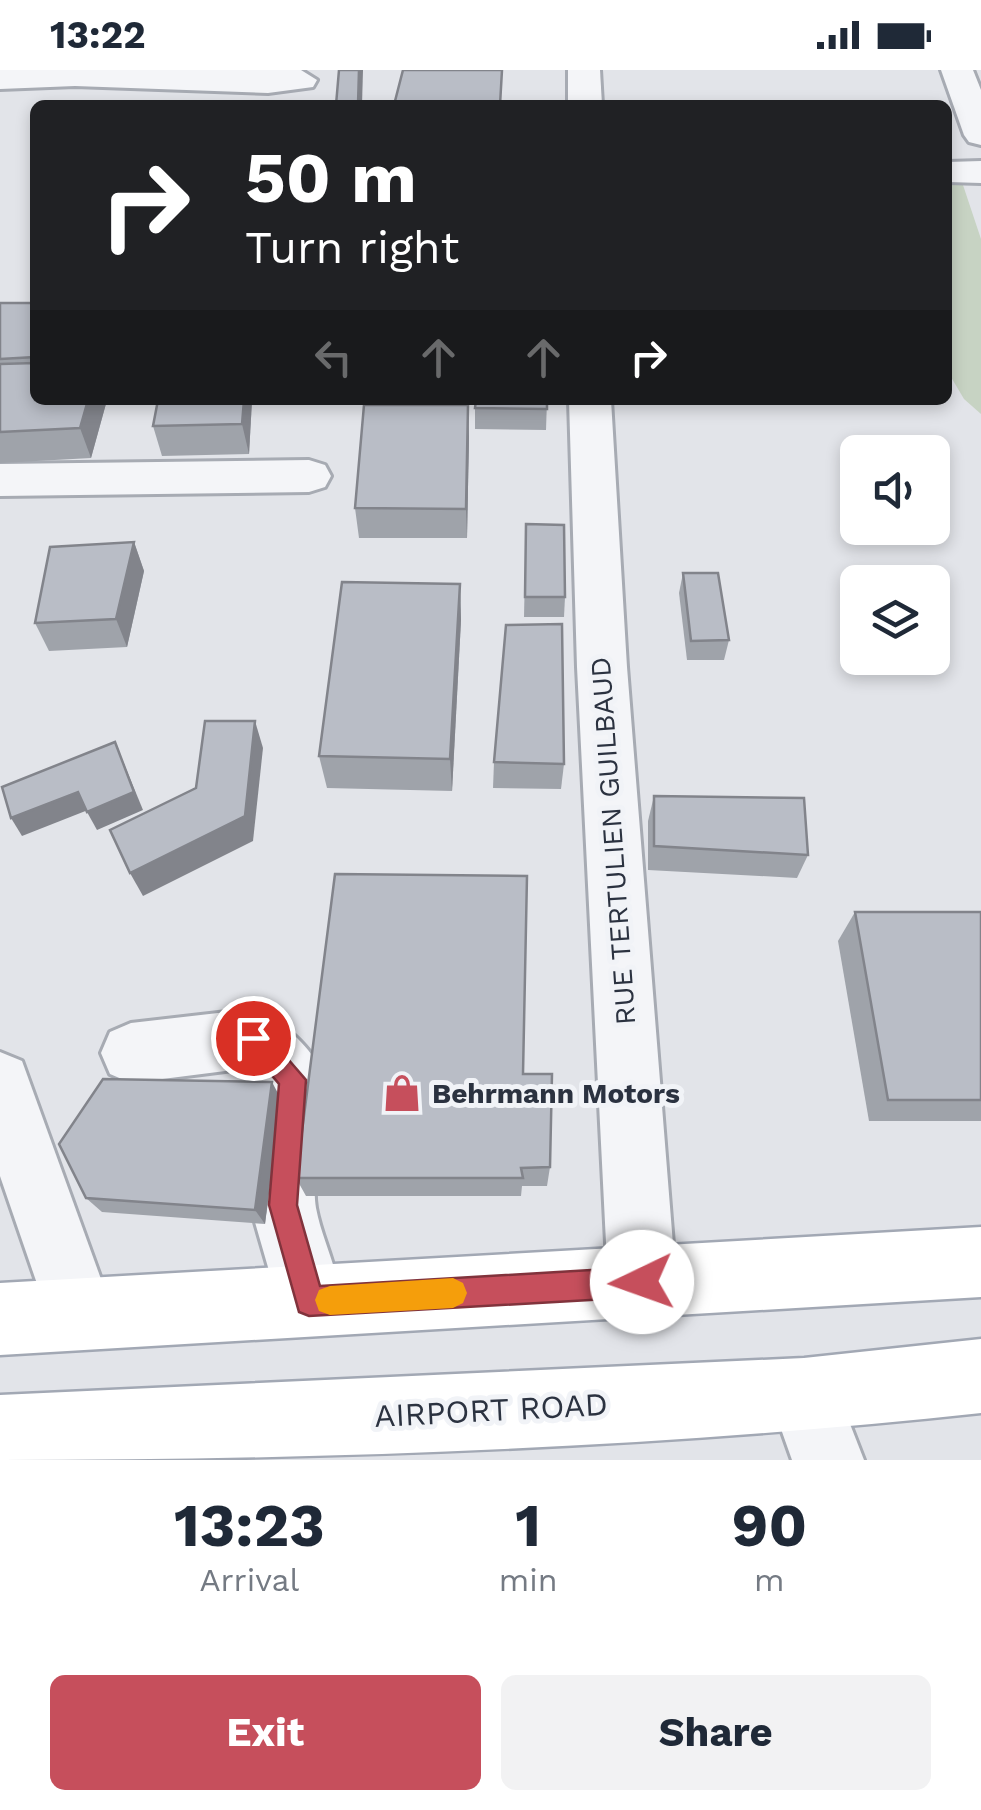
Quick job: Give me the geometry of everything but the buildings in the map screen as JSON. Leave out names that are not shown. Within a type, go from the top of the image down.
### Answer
[{"type":"main road","points":[[0,1319],[981,1262]]},
{"type":"main road","name":"AIRPORT ROAD","points":[[25,1441],[139,1442],[816,1427],[981,1376]]},
{"type":"street","points":[[584,70],[585,100]]},
{"type":"street","points":[[958,70],[981,135]]},
{"type":"street","points":[[0,79],[74,76],[301,85]]},
{"type":"street","points":[[952,172],[981,172]]},
{"type":"street","name":"RUE TERTULIEN GUILBAUD","points":[[590,405],[602,667],[642,1282]]},
{"type":"street","points":[[0,480],[310,476]]},
{"type":"street","points":[[131,1053],[253,1038],[292,1080],[283,1205],[309,1302]]},
{"type":"street","points":[[0,1082],[80,1315]]},
{"type":"green space","points":[[952,185],[963,185],[981,239],[981,414],[964,399],[952,379]]},
{"type":"slow traffic","points":[[330,1300],[453,1293]]},
{"type":"place","name":"Behrmann Motors","points":[[402,1093]]},
{"type":"route","points":[[253,1038],[292,1080],[283,1205],[309,1302],[642,1282]]}]
